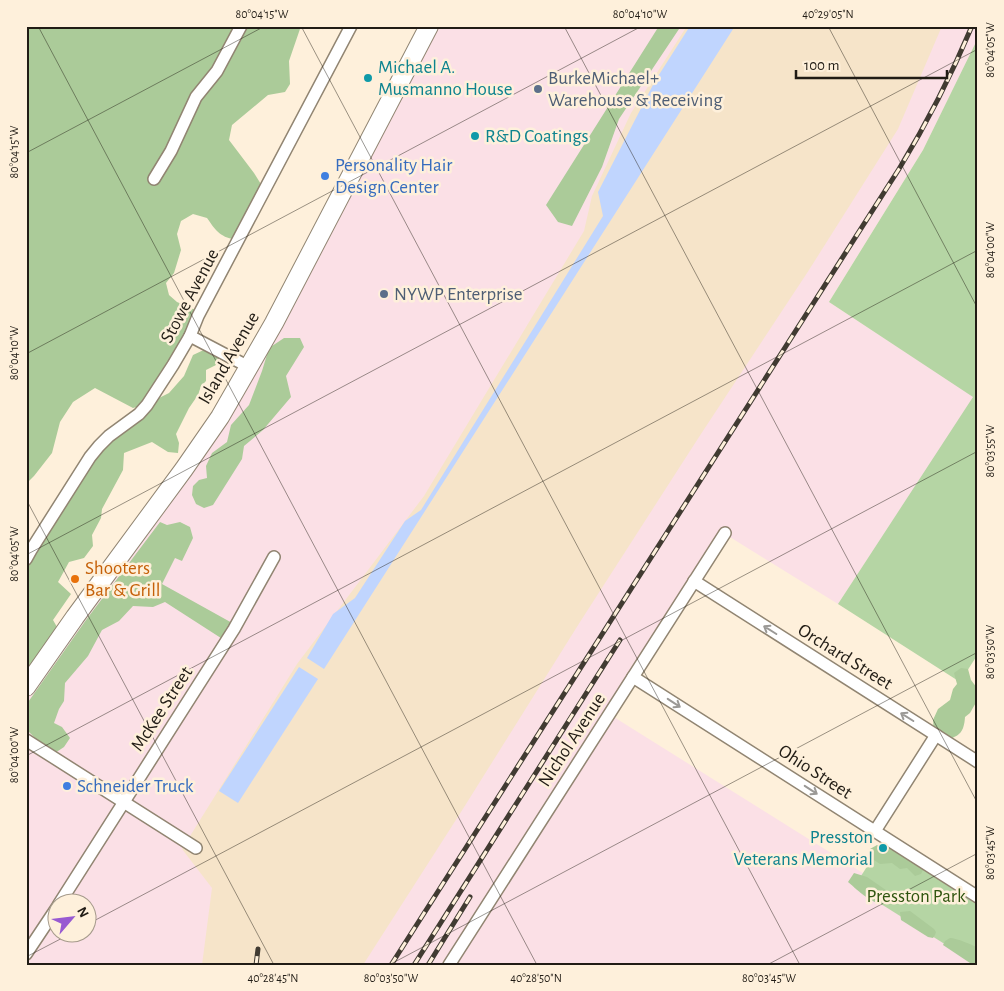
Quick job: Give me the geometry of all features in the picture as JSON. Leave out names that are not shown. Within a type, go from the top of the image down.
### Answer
[{"type":"main road","name":"Island Avenue","points":[[26,688],[220,417],[250,367],[430,26]]},
{"type":"street","points":[[154,179],[171,151],[196,97],[217,71],[241,26]]},
{"type":"street","name":"Stowe Avenue","points":[[26,558],[98,446],[147,406],[173,366],[351,26]]},
{"type":"street","points":[[190,336],[250,367]]},
{"type":"street","name":"Nichol Avenue","points":[[449,965],[725,533]]},
{"type":"street","name":"McKee Street","points":[[65,894],[234,629],[274,558]]},
{"type":"street","name":"Orchard Street","points":[[694,582],[978,762]]},
{"type":"street","name":"Ohio Street","points":[[633,677],[978,897]]},
{"type":"street","points":[[875,831],[936,735]]},
{"type":"street","points":[[26,740],[196,848]]},
{"type":"street","name":"McKee Street","points":[[26,954],[48,920]]},
{"type":"shaded area","points":[[429,26],[978,26],[976,43],[923,150],[829,302],[974,397],[838,604],[725,534],[609,714],[863,873],[977,965],[26,965],[26,687],[184,469]]},
{"type":"shaded area","points":[[687,26],[942,26],[898,129],[809,270],[580,622],[363,965],[202,965],[212,888],[182,849],[297,664],[424,496],[584,231],[592,196],[631,113]]},
{"type":"green space","points":[[26,26],[301,26],[289,61],[290,84],[285,92],[268,95],[232,125],[229,140],[264,189],[238,240],[227,238],[213,227],[207,218],[193,214],[181,221],[177,234],[181,250],[174,273],[166,283],[169,295],[177,302],[200,312],[140,406],[133,408],[95,388],[73,402],[60,422],[52,453],[26,484]]},
{"type":"green space","points":[[659,26],[681,26],[619,119],[602,167],[572,226],[558,222],[546,205]]},
{"type":"green space","points":[[978,38],[978,654],[960,682],[838,604],[973,397],[829,302],[923,150]]},
{"type":"green space","points":[[284,338],[300,338],[304,347],[286,376],[291,397],[263,430],[244,446],[242,459],[213,505],[204,508],[196,504],[192,495],[193,486],[199,480],[207,478],[206,466],[212,453],[227,442],[231,425],[249,405],[269,348]]},
{"type":"green space","points":[[208,348],[219,353],[216,365],[206,370],[206,381],[201,386],[176,434],[179,443],[178,453],[168,452],[152,442],[124,453],[123,470],[102,509],[101,518],[92,535],[93,546],[84,558],[69,562],[58,582],[71,594],[53,620],[61,634],[26,685],[26,562],[92,457],[151,402],[169,393],[184,376],[193,355]]},
{"type":"green space","points":[[160,522],[167,525],[180,522],[190,527],[193,538],[182,561],[175,558],[162,584],[234,624],[224,640],[165,602],[153,607],[133,606],[119,621],[102,630],[88,656],[65,683],[64,701],[54,723],[62,727],[70,738],[64,747],[52,755],[26,729],[26,705],[86,620]]},
{"type":"green space","points":[[961,668],[968,669],[971,680],[977,688],[978,699],[970,713],[965,717],[964,726],[960,733],[946,740],[934,732],[933,720],[938,709],[950,700],[953,689],[957,684],[954,673]]},
{"type":"green space","name":"Presston Park","points":[[882,843],[978,905],[978,965],[854,887]]},
{"type":"green space","points":[[895,844],[924,868],[921,874],[915,876],[907,868],[900,869],[892,863],[880,864],[868,856],[870,849],[877,845],[885,848]]},
{"type":"green space","points":[[854,873],[867,877],[896,897],[895,903],[882,904],[864,895],[848,882]]},
{"type":"green space","points":[[910,911],[934,929],[936,932],[933,938],[928,937],[901,920],[900,912]]},
{"type":"green space","points":[[950,938],[978,948],[978,965],[973,965],[943,945]]},
{"type":"water","points":[[690,26],[735,26],[324,669],[307,658],[333,614],[355,598],[405,521],[421,510],[603,216],[598,192],[655,81]]},
{"type":"water","points":[[299,667],[318,679],[238,803],[219,791]]},
{"type":"railway","points":[[391,965],[899,169],[938,99],[972,26]]},
{"type":"railway","points":[[414,965],[620,640]]},
{"type":"railway","points":[[428,965],[470,897]]},
{"type":"railway","points":[[256,965],[258,949]]},
{"type":"place","name":"Michael A. Musmanno House","points":[[368,78]]},
{"type":"place","name":"BurkeMichael+ Warehouse & Receiving","points":[[538,89]]},
{"type":"place","name":"R&D Coatings","points":[[475,136]]},
{"type":"place","name":"Personality Hair Design Center","points":[[325,176]]},
{"type":"place","name":"NYWP Enterprise","points":[[384,294]]},
{"type":"place","name":"Shooters Bar & Grill","points":[[75,579]]},
{"type":"place","name":"Schneider Truck","points":[[67,786]]},
{"type":"place","name":"Presston Veterans Memorial","points":[[883,848]]}]
